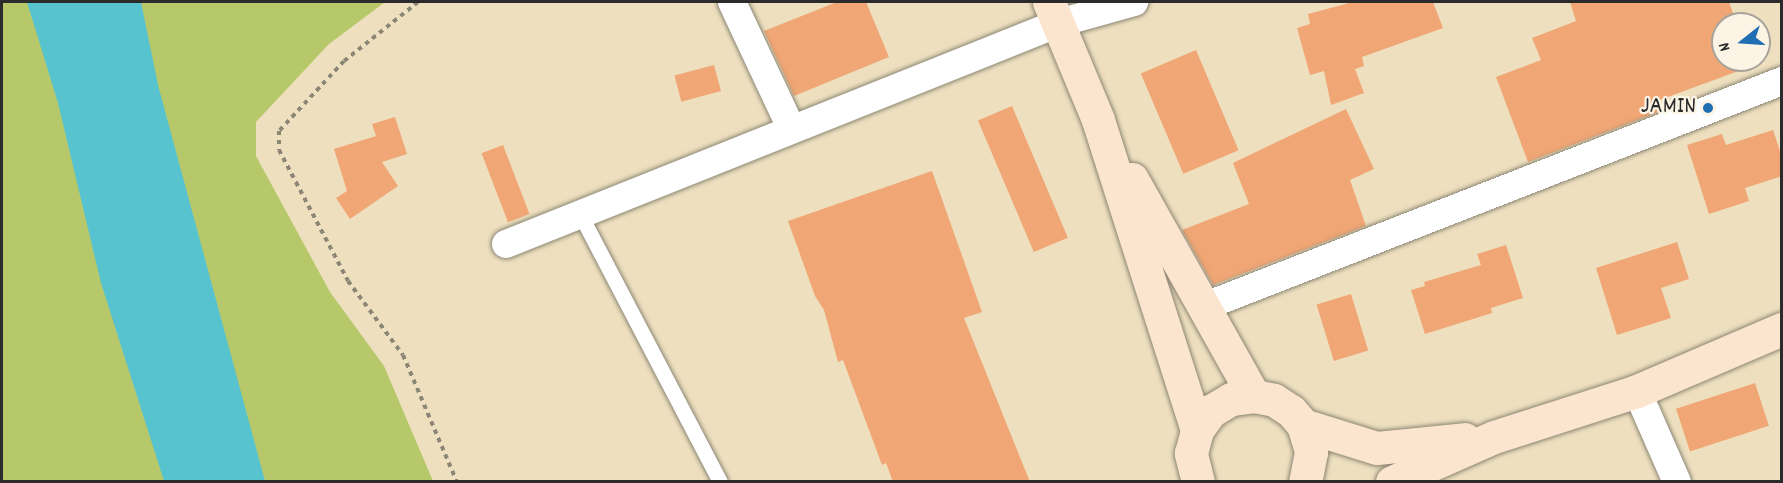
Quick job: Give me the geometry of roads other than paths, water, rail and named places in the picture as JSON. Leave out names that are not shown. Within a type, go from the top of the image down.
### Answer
[{"type":"main road","points":[[1054,12],[1098,120],[1197,430]]},
{"type":"main road","points":[[1098,120],[1254,396]]},
{"type":"main road","points":[[1392,482],[1494,436],[1637,391],[1782,328]]},
{"type":"main road","points":[[1195,480],[1191,453],[1197,430],[1211,411],[1231,399],[1254,396],[1274,400],[1291,411],[1303,425],[1311,452],[1305,482]]},
{"type":"main road","points":[[1303,425],[1377,448],[1494,436]]},
{"type":"street","points":[[732,2],[791,128]]},
{"type":"street","points":[[506,244],[791,128],[1054,12],[1134,2]]},
{"type":"street","points":[[1203,307],[1782,81]]},
{"type":"street","points":[[1637,391],[1677,482]]},
{"type":"lane","points":[[580,214],[720,482]]},
{"type":"water","points":[[27,2],[141,2],[158,85],[265,481],[164,481],[101,283],[58,103]]},
{"type":"place","name":"JAMIN","points":[[1708,108]]}]
